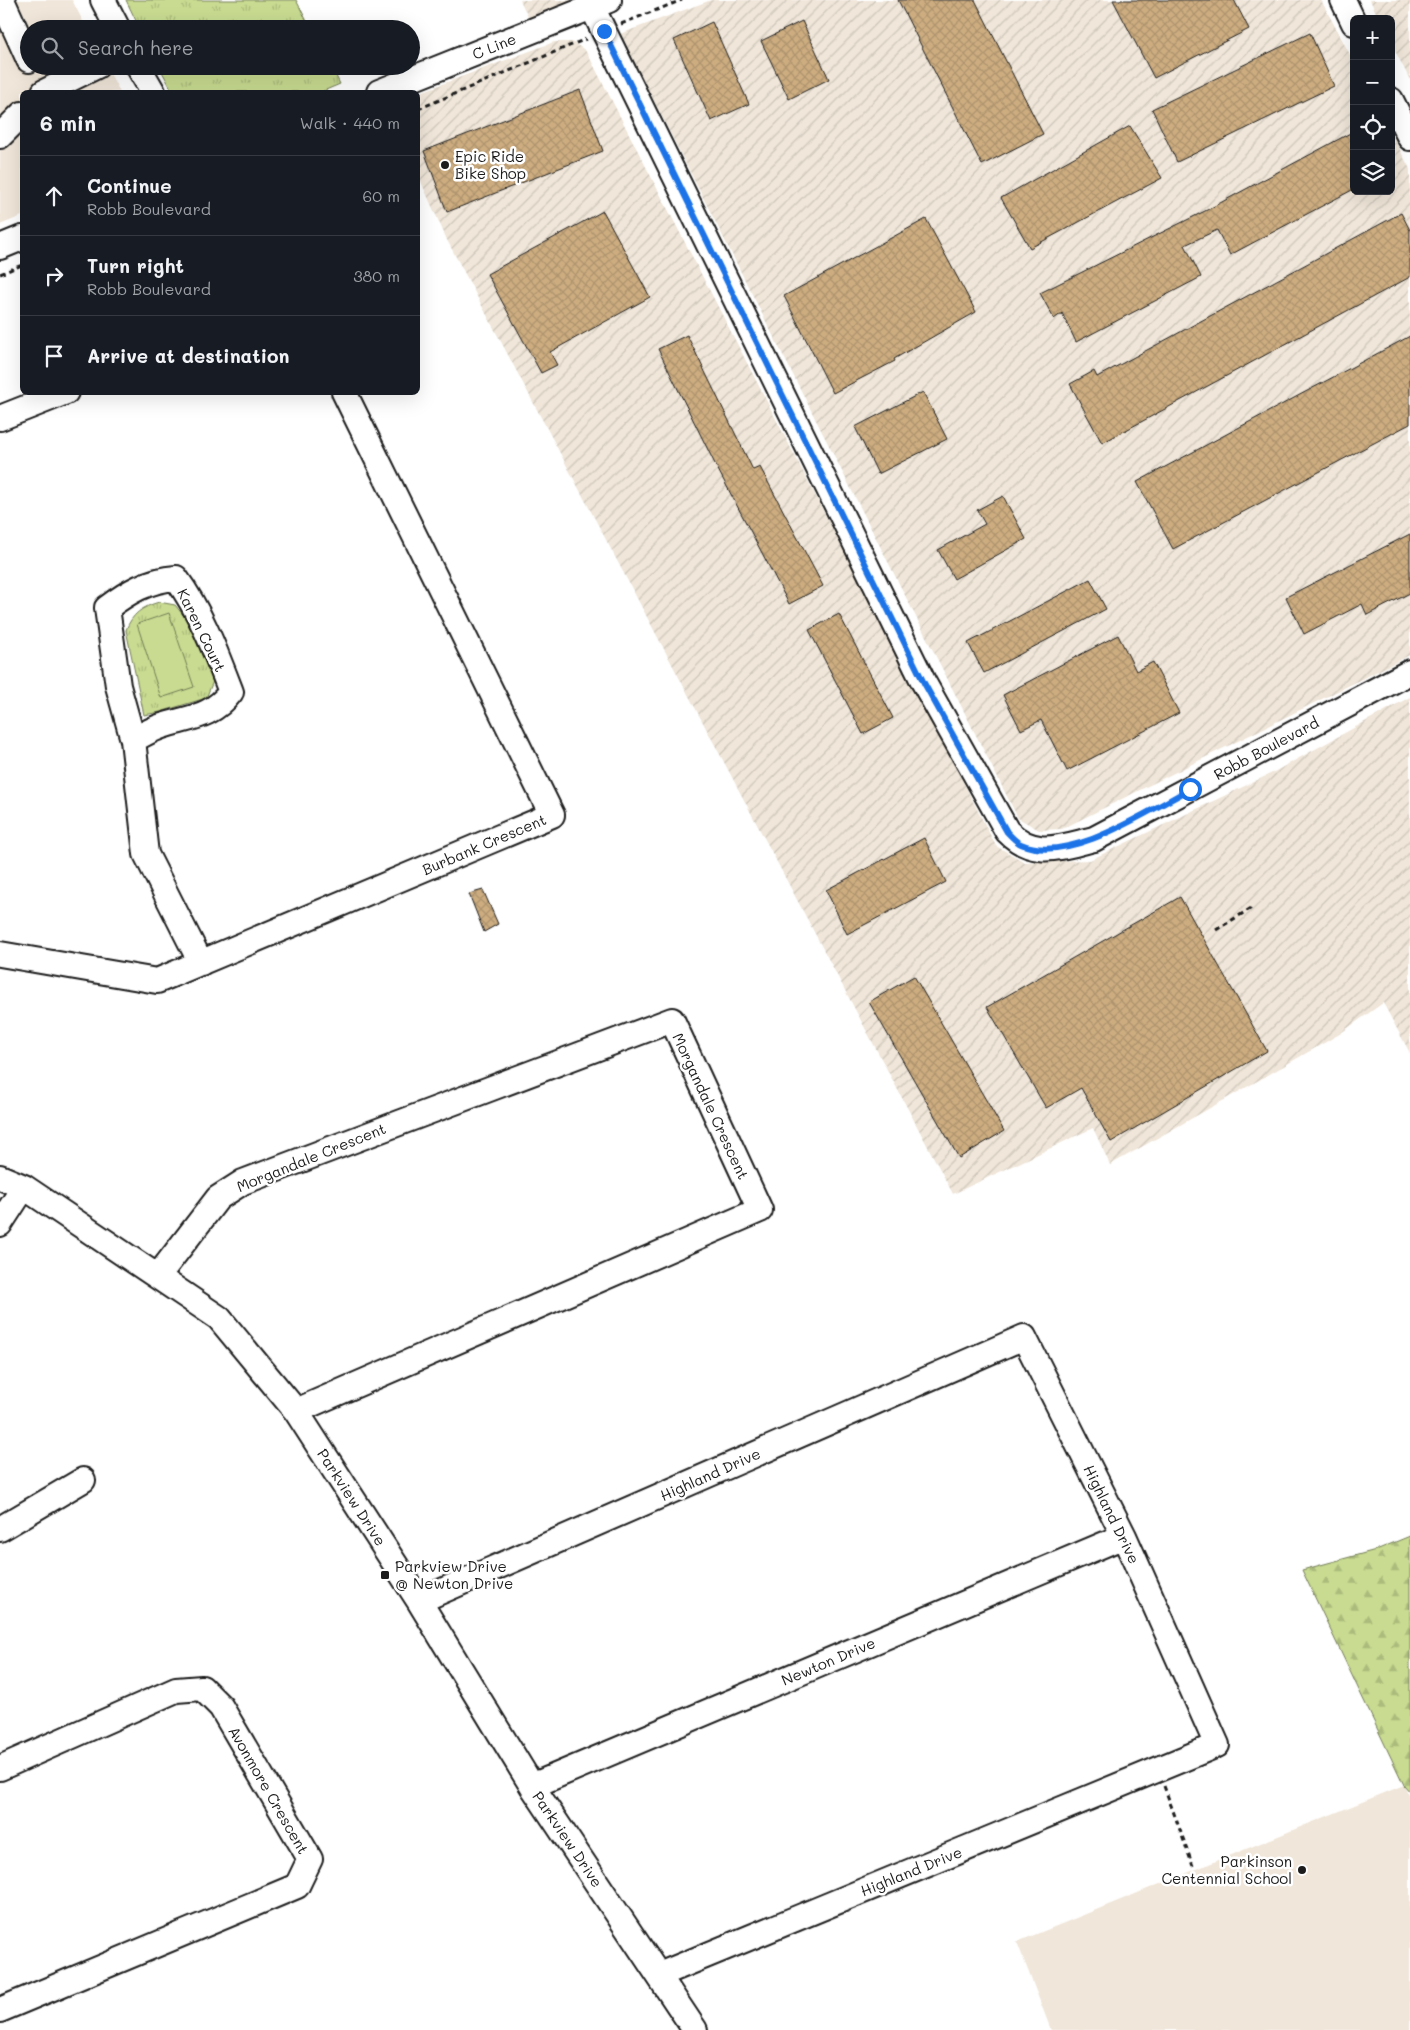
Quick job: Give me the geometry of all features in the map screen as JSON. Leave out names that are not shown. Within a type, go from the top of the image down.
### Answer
[{"type":"street","points":[[2,0],[20,40]]},
{"type":"street","points":[[103,0],[113,20]]},
{"type":"street","points":[[1343,0],[1350,15]]},
{"type":"street","name":"Robb Boulevard","points":[[600,3],[604,31],[924,683],[1007,832],[1019,844],[1054,850],[1094,839],[1410,672]]},
{"type":"street","name":"C Line","points":[[384,90],[600,3]]},
{"type":"street","points":[[36,75],[43,90]]},
{"type":"street","points":[[48,90],[79,75]]},
{"type":"street","points":[[143,75],[151,90]]},
{"type":"street","points":[[1394,105],[1410,138]]},
{"type":"street","points":[[0,136],[20,116]]},
{"type":"street","points":[[0,247],[20,239]]},
{"type":"street","points":[[0,418],[58,395]]},
{"type":"street","name":"Burbank Crescent","points":[[0,954],[157,981],[552,815],[345,395]]},
{"type":"street","name":"Karen Court","points":[[133,740],[161,727],[195,719],[221,705],[231,692],[208,635],[189,596],[176,578],[159,580],[129,592],[107,608],[118,686],[133,740],[146,854],[201,963]]},
{"type":"street","name":"Morgandale Crescent","points":[[158,1276],[218,1198],[243,1182],[672,1020],[760,1210],[296,1411]]},
{"type":"street","name":"Parkview Drive","points":[[0,1177],[24,1187],[219,1318],[296,1411],[419,1601],[532,1786],[695,2030]]},
{"type":"street","points":[[0,1224],[24,1187]]},
{"type":"street","name":"Highland Drive","points":[[419,1601],[1024,1337],[1124,1536],[1217,1745],[659,1974]]},
{"type":"street","points":[[0,1529],[84,1480]]},
{"type":"street","name":"Newton Drive","points":[[532,1786],[1124,1536]]},
{"type":"street","name":"Avonmore Crescent","points":[[0,1768],[176,1690],[202,1688],[221,1707],[310,1859],[297,1886],[0,2010]]},
{"type":"path","points":[[420,107],[682,0]]},
{"type":"path","points":[[0,274],[20,266]]},
{"type":"path","points":[[1216,930],[1253,907]]},
{"type":"path","points":[[1158,1769],[1193,1866]]},
{"type":"shaded area","points":[[0,0],[72,0],[82,20],[20,20],[20,75],[111,75],[119,90],[20,90],[20,217],[0,225]]},
{"type":"shaded area","points":[[520,0],[572,0],[529,19]]},
{"type":"shaded area","points":[[711,0],[1321,0],[1350,54],[1350,195],[1395,195],[1395,141],[1410,169],[1410,655],[1062,829],[1039,830],[1018,818],[620,34]]},
{"type":"shaded area","points":[[1370,0],[1410,0],[1410,80],[1395,51],[1395,15],[1377,15]]},
{"type":"shaded area","points":[[554,42],[572,42],[585,50],[996,846],[1025,862],[1090,860],[1272,773],[1410,697],[1410,1053],[1383,1003],[1338,1035],[1110,1165],[1093,1128],[953,1194],[447,240],[420,179],[420,92]]},
{"type":"shaded area","name":"Parkinson Centennial School","points":[[1404,1785],[1410,1798],[1410,2030],[1051,2030],[1017,1942]]},
{"type":"green space","points":[[126,0],[296,0],[306,20],[136,20]]},
{"type":"green space","points":[[164,75],[336,75],[340,84],[326,90],[172,90]]},
{"type":"green space","points":[[159,602],[175,605],[189,622],[214,679],[206,698],[144,715],[126,630],[138,612]]},
{"type":"green space","points":[[169,613],[194,687],[161,698],[137,624]]},
{"type":"green space","points":[[1410,1536],[1410,1792],[1404,1785],[1302,1570],[1376,1550]]},
{"type":"building","points":[[898,0],[975,0],[1043,134],[982,165]]},
{"type":"building","points":[[1113,0],[1234,0],[1249,29],[1154,78]]},
{"type":"building","points":[[802,21],[829,79],[789,99],[761,41]]},
{"type":"building","points":[[712,22],[749,104],[711,121],[674,40]]},
{"type":"building","points":[[1310,33],[1334,86],[1177,162],[1152,109]]},
{"type":"building","points":[[580,90],[603,151],[447,212],[424,151]]},
{"type":"building","points":[[1130,126],[1162,178],[1030,248],[1001,198]]},
{"type":"building","points":[[1350,133],[1350,191],[1230,255],[1217,230],[1185,245],[1201,277],[1076,342],[1062,313],[1054,319],[1040,293],[1207,210]]},
{"type":"building","points":[[603,211],[650,297],[550,352],[557,365],[541,373],[487,274]]},
{"type":"building","points":[[1401,213],[1410,230],[1410,277],[1102,443],[1070,384],[1094,371],[1097,377]]},
{"type":"building","points":[[926,219],[976,312],[894,359],[895,361],[833,393],[784,296]]},
{"type":"building","points":[[687,335],[753,470],[760,467],[823,586],[789,604],[715,464],[658,349]]},
{"type":"building","points":[[1410,336],[1410,424],[1173,549],[1137,482]]},
{"type":"building","points":[[923,392],[947,439],[878,474],[855,427]]},
{"type":"building","points":[[1003,496],[1026,539],[954,579],[938,550],[985,524],[977,510]]},
{"type":"building","points":[[1410,534],[1410,593],[1367,615],[1362,604],[1304,634],[1286,597]]},
{"type":"building","points":[[1090,579],[1106,609],[984,673],[968,643]]},
{"type":"building","points":[[839,614],[893,718],[863,734],[809,630]]},
{"type":"building","points":[[1118,635],[1136,671],[1153,662],[1179,713],[1067,771],[1041,720],[1021,730],[1003,695]]},
{"type":"building","points":[[924,838],[946,882],[847,934],[826,890]]},
{"type":"building","points":[[483,890],[498,924],[484,932],[469,894]]},
{"type":"building","points":[[1180,897],[1267,1051],[1111,1142],[1081,1088],[1046,1108],[987,1007]]},
{"type":"building","points":[[914,976],[1004,1131],[959,1158],[869,1002]]},
{"type":"place","name":"Epic Ride Bike Shop","points":[[445,165]]},
{"type":"place","name":"Parkview Drive @ Newton Drive","points":[[385,1575]]},
{"type":"place","name":"Parkinson Centennial School","points":[[1302,1870]]},
{"type":"route","points":[[604,31],[924,683],[1007,832],[1019,844],[1054,850],[1094,839],[1190,789]]}]
